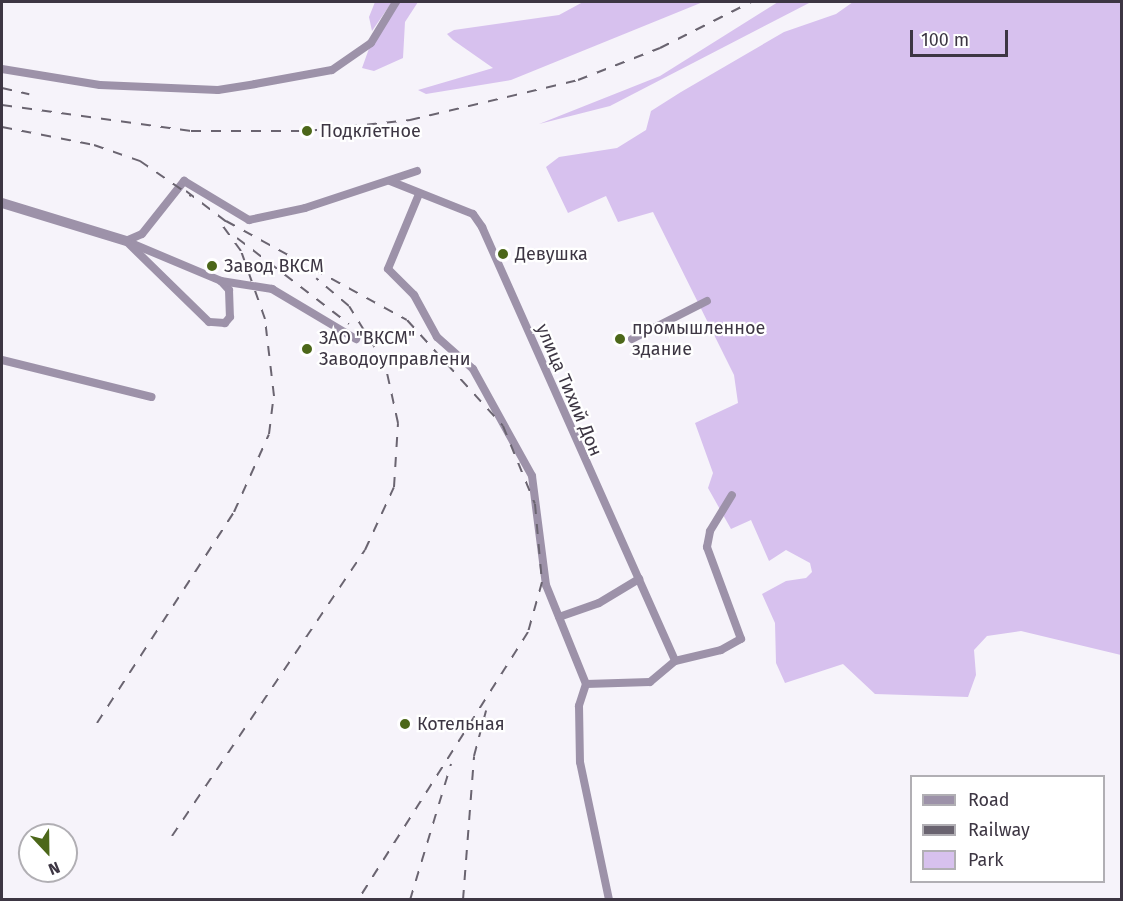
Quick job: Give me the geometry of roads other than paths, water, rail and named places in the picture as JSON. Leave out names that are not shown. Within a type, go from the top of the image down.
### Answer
[{"type":"street","points":[[2,69],[110,85],[218,90],[278,81],[332,70],[353,56],[371,43],[396,2]]},
{"type":"street","points":[[126,241],[142,234],[184,181],[249,220],[390,181],[417,171]]},
{"type":"street","name":"улица Тихий Дон","points":[[390,181],[473,214],[482,227],[602,507],[622,537],[675,661]]},
{"type":"street","points":[[419,194],[388,269],[414,295],[437,337],[473,369],[517,442],[532,476],[546,585],[586,684],[579,706],[580,762],[609,900]]},
{"type":"street","points":[[2,203],[126,241],[222,281],[272,289],[356,339]]},
{"type":"street","points":[[126,241],[217,325],[230,317],[229,290],[222,281]]},
{"type":"street","points":[[632,339],[707,301]]},
{"type":"street","points":[[2,360],[152,397]]},
{"type":"street","points":[[586,684],[650,682],[675,661],[722,650],[741,639],[707,547],[710,531],[732,495]]},
{"type":"street","points":[[559,617],[599,603],[639,579]]},
{"type":"railway","points":[[2,105],[191,131],[307,131],[410,120],[578,80],[660,48],[751,2]]},
{"type":"railway","points":[[2,88],[29,94]]},
{"type":"railway","points":[[2,127],[94,145],[140,161],[191,196]]},
{"type":"railway","points":[[186,191],[232,226]]},
{"type":"railway","points":[[226,221],[407,320],[503,426],[535,504],[542,582],[528,632],[358,900]]},
{"type":"railway","points":[[97,723],[234,512],[269,434],[274,396],[265,319],[241,251],[220,222]]},
{"type":"railway","points":[[237,238],[349,324]]},
{"type":"railway","points":[[172,836],[365,550],[394,487],[398,423],[385,364],[349,306],[316,278]]},
{"type":"railway","points":[[463,900],[474,756],[486,711]]},
{"type":"railway","points":[[410,900],[451,764]]},
{"type":"place","name":"Подклетное","points":[[307,131]]},
{"type":"place","name":"Девушка","points":[[503,254]]},
{"type":"place","name":"Завод ВКСМ","points":[[212,266]]},
{"type":"place","name":"промышленное здание","points":[[620,339]]},
{"type":"place","name":"ЗАО \"ВКСМ\" Заводоуправлени","points":[[307,349]]},
{"type":"place","name":"Котельная","points":[[405,724]]}]
